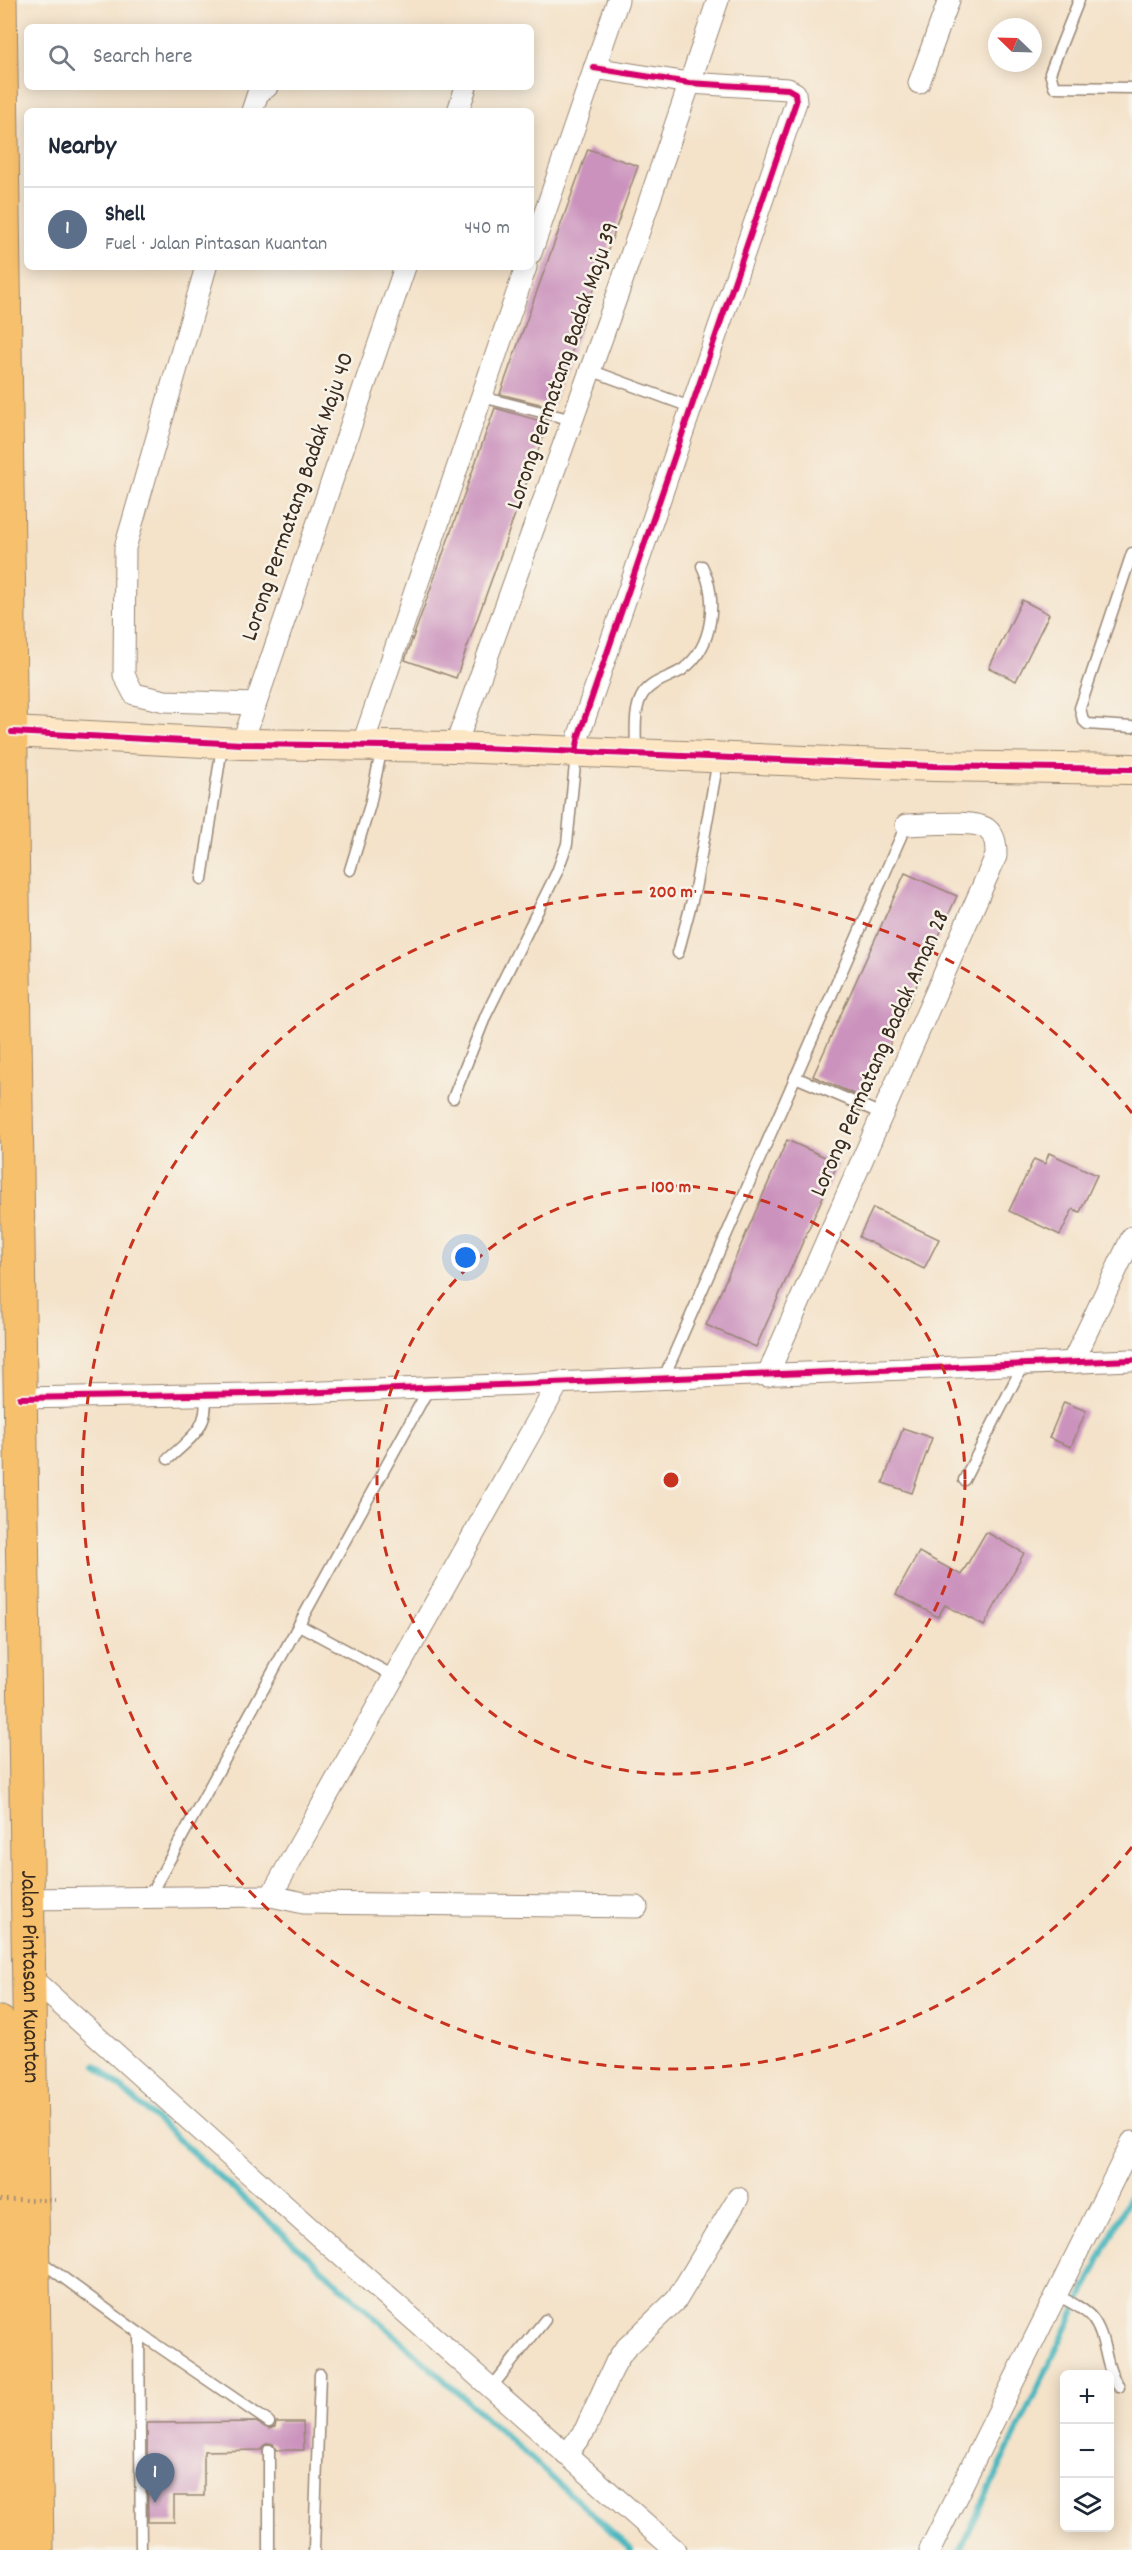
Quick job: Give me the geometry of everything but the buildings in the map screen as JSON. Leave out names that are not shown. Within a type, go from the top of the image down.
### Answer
[{"type":"highway","name":"Jalan Pintasan Kuantan","points":[[0,0],[37,2550]]},
{"type":"highway","name":"Jalan Pintasan Kuantan","points":[[0,2023],[7,2550]]},
{"type":"street","points":[[534,245],[618,0]]},
{"type":"street","name":"Lorong Permatang Badak Maju 39","points":[[455,747],[573,420],[718,0]]},
{"type":"street","points":[[919,82],[950,0]]},
{"type":"street","points":[[576,751],[579,735],[690,407],[796,102],[795,93],[788,89],[689,83],[594,69]]},
{"type":"street","points":[[253,108],[258,93],[262,90]]},
{"type":"street","points":[[459,108],[465,90]]},
{"type":"street","points":[[205,270],[125,548],[124,675],[134,694],[165,701],[255,704]]},
{"type":"street","name":"Lorong Permatang Badak Maju 40","points":[[232,743],[255,704],[404,270]]},
{"type":"street","points":[[376,754],[482,397],[525,270]]},
{"type":"street","points":[[12,732],[232,743],[376,754],[455,747],[934,766],[1132,769]]},
{"type":"street","name":"Lorong Permatang Badak Aman 28","points":[[767,1376],[996,856],[993,836],[986,828],[975,825],[906,825]]},
{"type":"street","points":[[1072,1363],[1132,1237]]},
{"type":"street","points":[[20,1398],[205,1395],[664,1377],[767,1376],[1132,1360]]},
{"type":"street","points":[[271,1896],[559,1382]]},
{"type":"street","points":[[27,1899],[271,1896],[304,1903],[637,1908]]},
{"type":"street","points":[[28,1975],[490,2388],[675,2550]]},
{"type":"street","points":[[930,2550],[1063,2299],[1132,2142]]},
{"type":"street","points":[[566,2455],[585,2430],[620,2356],[677,2299],[738,2198]]},
{"type":"lane","points":[[1079,0],[1050,73],[1054,87],[1132,88]]},
{"type":"lane","points":[[590,370],[690,407]]},
{"type":"lane","points":[[482,397],[573,420]]},
{"type":"lane","points":[[1132,552],[1080,708],[1083,720],[1087,724],[1132,727]]},
{"type":"lane","points":[[636,753],[638,709],[644,693],[654,684],[689,663],[698,654],[705,638],[711,612],[712,594],[702,566]]},
{"type":"lane","points":[[202,879],[232,743]]},
{"type":"lane","points":[[453,1098],[486,1016],[557,872],[567,844],[576,751]]},
{"type":"lane","points":[[350,870],[370,805],[376,754]]},
{"type":"lane","points":[[678,953],[695,890],[718,756]]},
{"type":"lane","points":[[664,1377],[906,825]]},
{"type":"lane","points":[[795,1077],[882,1114]]},
{"type":"lane","points":[[964,1480],[1023,1365]]},
{"type":"lane","points":[[149,1898],[429,1387]]},
{"type":"lane","points":[[168,1459],[201,1427],[207,1410],[205,1395]]},
{"type":"lane","points":[[299,1625],[394,1676]]},
{"type":"lane","points":[[32,2256],[269,2422]]},
{"type":"lane","points":[[1063,2299],[1087,2313],[1100,2335],[1111,2378],[1119,2387]]},
{"type":"lane","points":[[490,2388],[545,2320]]},
{"type":"lane","points":[[140,2333],[141,2550]]},
{"type":"lane","points":[[314,2550],[320,2374]]},
{"type":"lane","points":[[269,2450],[269,2550]]},
{"type":"path","points":[[0,2200],[59,2200]]},
{"type":"waterway","points":[[96,2065],[632,2550]]},
{"type":"waterway","points":[[960,2550],[1132,2192]]},
{"type":"cycle path","points":[[576,751],[579,735],[796,102],[795,93],[788,89],[689,83],[594,68]]},
{"type":"cycle path","points":[[12,732],[242,744],[455,747],[934,766],[1132,769]]},
{"type":"cycle path","points":[[20,1398],[298,1393],[1132,1360]]},
{"type":"place","name":"Shell","points":[[155,2503]]}]
